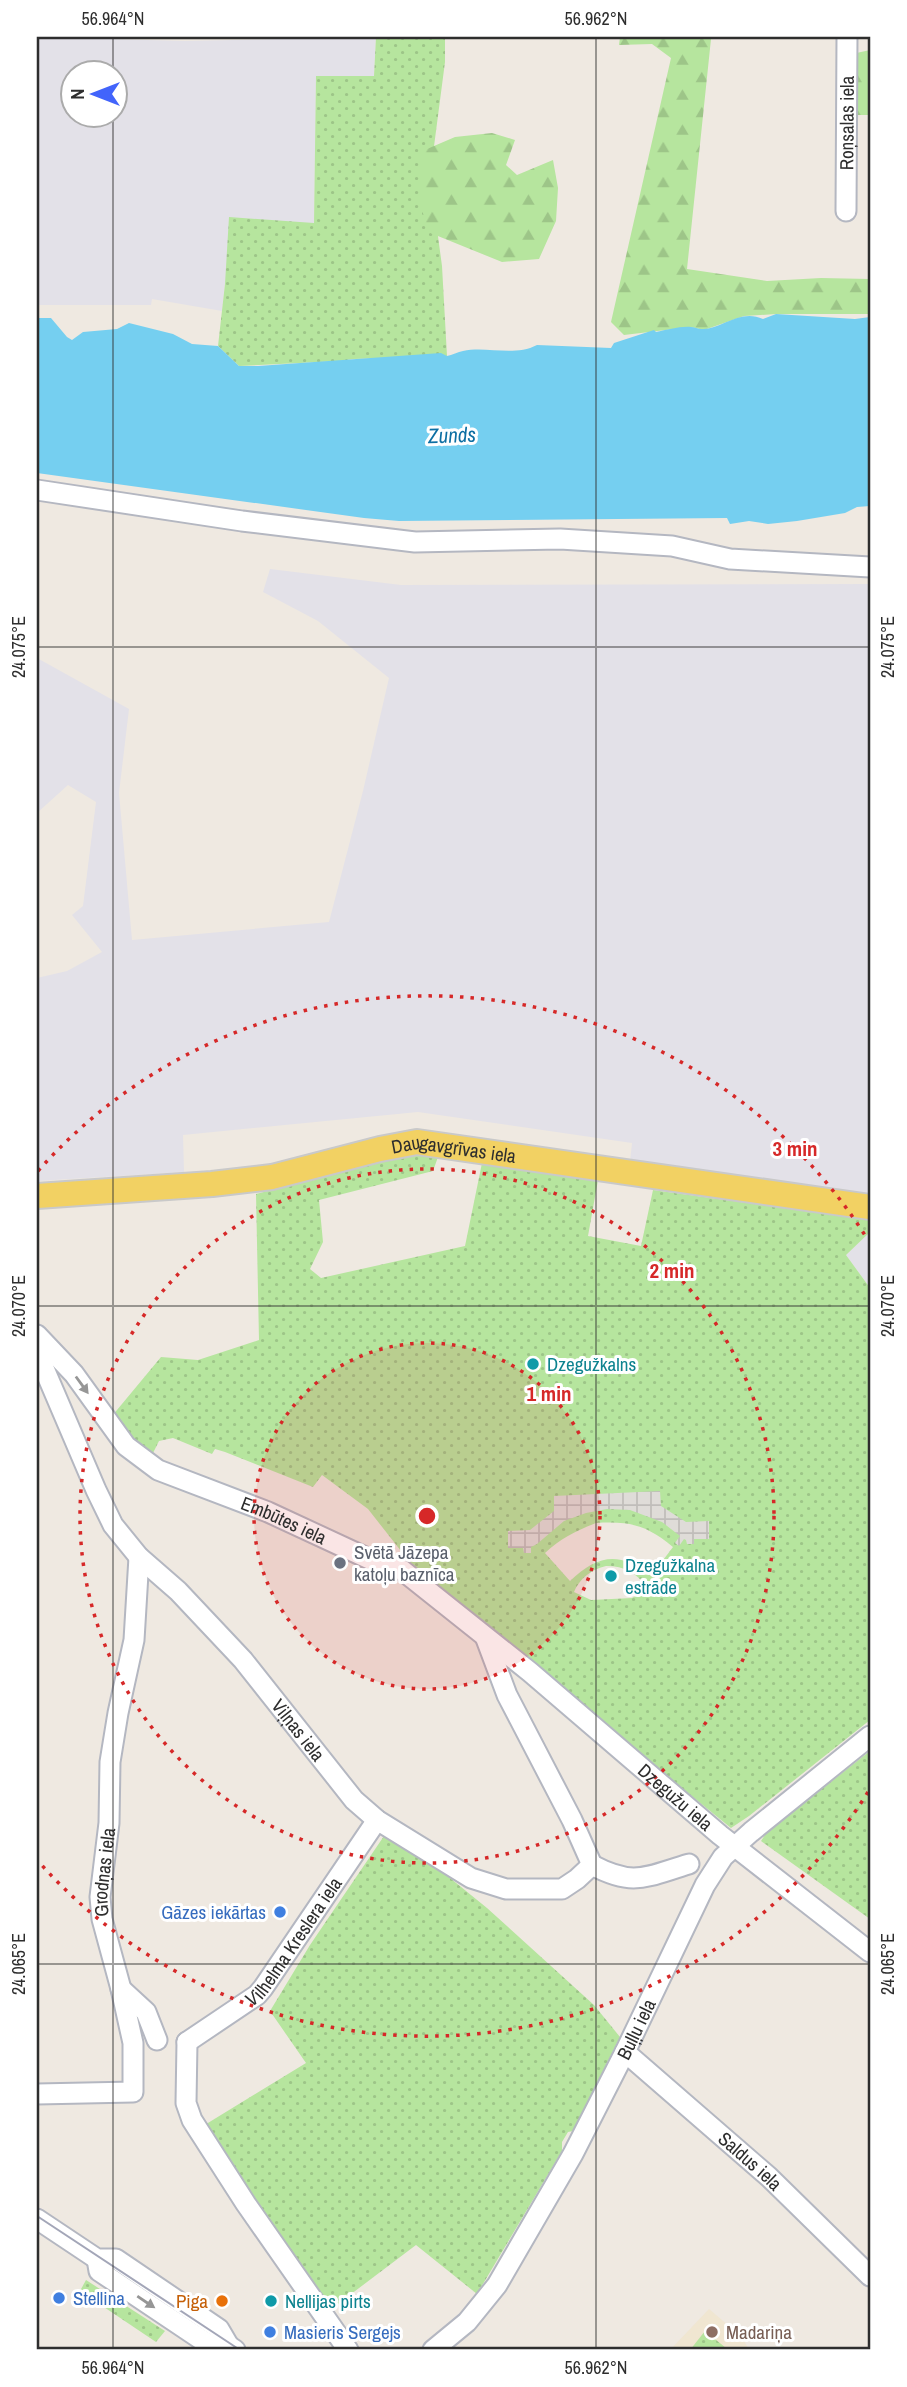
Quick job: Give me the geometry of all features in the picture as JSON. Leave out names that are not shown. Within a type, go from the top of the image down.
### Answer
[{"type":"main road","name":"Daugavgrīvas iela","points":[[37,1196],[212,1184],[272,1177],[417,1142],[870,1207]]},
{"type":"street","name":"Roņsalas iela","points":[[846,211],[848,37]]},
{"type":"street","points":[[37,490],[242,521],[415,542],[573,540],[672,547],[730,559],[870,568]]},
{"type":"street","name":"Embūtes iela","points":[[37,1335],[74,1374],[126,1446],[158,1470],[268,1512],[390,1568],[402,1570],[484,1634]]},
{"type":"street","name":"Viļņas iela","points":[[37,1352],[113,1525],[139,1557],[178,1591],[243,1660],[354,1800],[377,1820],[471,1878],[506,1889],[562,1889],[592,1865]]},
{"type":"street","name":"Grodņas iela","points":[[37,2094],[132,2092],[133,2043],[102,1919],[100,1897],[109,1823],[110,1762],[134,1640],[139,1557]]},
{"type":"street","points":[[484,1634],[507,1695],[572,1820],[592,1865],[626,1879],[642,1878],[689,1864]]},
{"type":"street","name":"Dzegužu iela","points":[[484,1634],[735,1846],[870,1952]]},
{"type":"street","name":"Buļļu iela","points":[[433,2350],[467,2322],[497,2285],[573,2154],[705,1885],[723,1857],[870,1736]]},
{"type":"street","name":"Vilhelma Kreslera iela","points":[[187,2042],[263,1989],[377,1820]]},
{"type":"street","points":[[121,1989],[146,2012],[157,2040]]},
{"type":"street","points":[[133,2043],[141,2040],[177,2039],[187,2042],[186,2103],[192,2120],[246,2204],[348,2350]]},
{"type":"street","name":"Saldus iela","points":[[625,2052],[769,2177],[870,2276]]},
{"type":"street","points":[[37,2219],[97,2259],[116,2259],[219,2329],[232,2348]]},
{"type":"shaded area","points":[[37,37],[185,41],[376,37],[374,76],[316,76],[314,223],[225,284],[222,311],[152,299],[151,305],[37,305]]},
{"type":"shaded area","points":[[270,569],[401,585],[870,584],[870,1196],[630,1162],[632,1143],[418,1112],[183,1135],[184,1172],[37,1181],[37,978],[67,971],[102,952],[72,915],[83,906],[96,802],[68,785],[37,813],[37,658],[129,709],[119,793],[132,940],[329,922],[389,678],[318,621],[263,592]]},
{"type":"shaded area","points":[[870,1232],[870,1288],[846,1255]]},
{"type":"shaded area","points":[[660,1491],[661,1506],[686,1522],[709,1521],[709,1539],[694,1539],[694,1544],[687,1544],[684,1539],[679,1546],[675,1543],[680,1536],[662,1522],[630,1510],[607,1509],[564,1521],[531,1547],[531,1553],[524,1553],[523,1548],[508,1548],[508,1531],[530,1530],[554,1511],[554,1496]]},
{"type":"shaded area","name":"Madariņa","points":[[709,2309],[742,2337],[749,2350],[670,2350]]},
{"type":"green space","points":[[376,37],[445,37],[445,62],[430,177],[442,266],[447,356],[239,366],[218,346],[229,217],[314,223],[316,76],[374,76]]},
{"type":"green space","points":[[620,37],[711,39],[687,269],[767,281],[870,279],[870,314],[744,316],[704,330],[691,327],[624,335],[611,322],[671,58],[652,44],[619,45]]},
{"type":"green space","points":[[870,50],[870,115],[852,115],[852,54]]},
{"type":"green space","points":[[492,133],[515,140],[506,165],[517,175],[553,160],[558,188],[556,221],[539,259],[502,262],[428,232],[420,202],[420,152],[455,137]]},
{"type":"green space","points":[[411,1154],[438,1157],[433,1171],[319,1200],[323,1242],[310,1269],[321,1278],[465,1246],[482,1163],[598,1180],[588,1236],[641,1246],[653,1190],[870,1220],[870,1232],[846,1255],[870,1288],[870,1720],[731,1828],[398,1557],[401,1551],[368,1509],[322,1475],[313,1487],[225,1452],[215,1449],[212,1454],[173,1438],[159,1441],[150,1459],[112,1416],[161,1357],[198,1360],[259,1340],[256,1194]],"holes":[[[596,1523],[637,1526],[655,1534],[673,1547],[651,1576],[629,1562],[609,1559],[590,1565],[570,1581],[545,1553],[569,1535]],[[606,1566],[630,1571],[647,1588],[632,1598],[591,1600],[574,1592],[587,1575]]]},
{"type":"green space","points":[[870,1751],[870,1919],[761,1841],[767,1832]]},
{"type":"green space","points":[[384,1836],[391,1836],[413,1848],[487,1908],[594,2005],[620,2037],[573,2131],[568,2132],[562,2142],[562,2151],[477,2294],[416,2245],[330,2310],[203,2126],[306,2063],[270,2011],[310,1945]]},
{"type":"green space","points":[[86,2280],[165,2331],[156,2342],[80,2291]]},
{"type":"green space","points":[[705,2331],[726,2348],[690,2350]]},
{"type":"water","name":"Zunds","points":[[776,314],[855,319],[870,317],[870,506],[857,507],[845,513],[768,524],[749,521],[730,524],[727,518],[399,521],[37,473],[37,318],[51,318],[72,340],[83,332],[117,329],[129,323],[173,334],[192,344],[218,346],[239,366],[258,366],[441,353],[447,356],[461,351],[510,351],[537,345],[611,348],[614,343],[654,330],[709,328],[746,316],[763,319]]},
{"type":"tram line","points":[[37,2216],[240,2350]]},
{"type":"place","name":"Dzegužkalns","points":[[533,1364]]},
{"type":"place","name":"Svētā Jāzepa katoļu baznīca","points":[[340,1563]]},
{"type":"place","name":"Dzegužkalna estrāde","points":[[611,1576]]},
{"type":"place","name":"Gāzes iekārtas","points":[[280,1912]]},
{"type":"place","name":"Stellina","points":[[59,2298]]},
{"type":"place","name":"Piga","points":[[222,2301]]},
{"type":"place","name":"Nellijas pirts","points":[[271,2301]]},
{"type":"place","name":"Masieris Sergejs","points":[[270,2332]]},
{"type":"place","name":"Madariņa","points":[[712,2332]]}]
